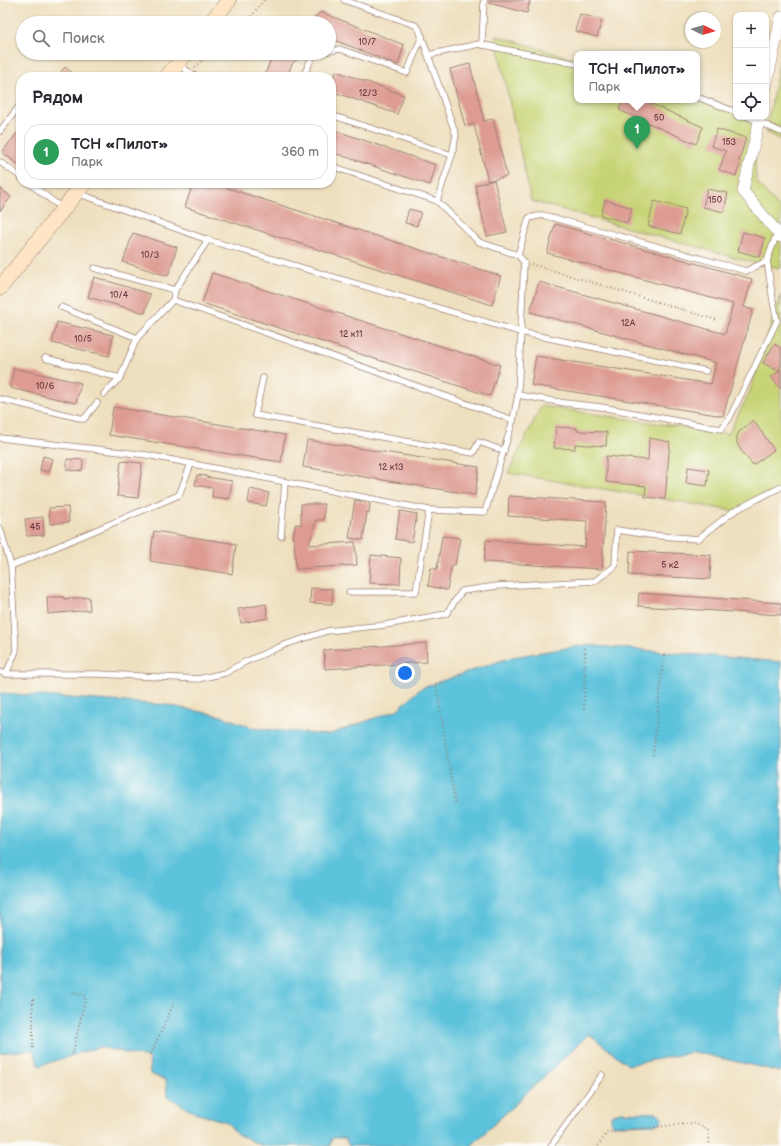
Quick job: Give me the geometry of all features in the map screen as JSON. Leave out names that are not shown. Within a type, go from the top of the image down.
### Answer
[{"type":"main road","points":[[216,16],[229,0]]},
{"type":"main road","points":[[173,72],[184,63]]},
{"type":"main road","points":[[0,288],[80,188]]},
{"type":"street","points":[[767,84],[781,17]]},
{"type":"street","points":[[759,120],[743,191],[779,235]]},
{"type":"lane","points":[[344,0],[415,25],[419,29],[456,136],[452,155],[437,201]]},
{"type":"lane","points":[[482,45],[484,0]]},
{"type":"lane","points":[[336,50],[340,49],[407,72],[422,36]]},
{"type":"lane","points":[[428,55],[479,44],[574,63]]},
{"type":"lane","points":[[305,72],[311,60]]},
{"type":"lane","points":[[184,63],[193,72]]},
{"type":"lane","points":[[700,98],[733,111]]},
{"type":"lane","points":[[0,131],[16,110]]},
{"type":"lane","points":[[336,117],[452,155]]},
{"type":"lane","points":[[761,120],[781,132]]},
{"type":"lane","points":[[0,162],[16,173]]},
{"type":"lane","points":[[0,438],[148,455],[429,510],[486,512],[513,420],[518,395],[524,262],[518,254],[479,242],[437,201],[336,168]]},
{"type":"lane","points":[[35,188],[63,209]]},
{"type":"lane","points":[[80,188],[208,240],[520,332],[706,371]]},
{"type":"lane","points":[[518,254],[529,218],[544,215],[746,271],[767,261]]},
{"type":"lane","points":[[779,235],[767,261],[777,321],[781,328]]},
{"type":"lane","points":[[104,394],[120,378],[137,338],[174,300],[175,290],[208,240]]},
{"type":"lane","points":[[94,268],[175,290]]},
{"type":"lane","points":[[174,300],[513,420]]},
{"type":"lane","points":[[61,307],[137,338]]},
{"type":"lane","points":[[518,395],[601,407],[721,429],[729,419],[777,321]]},
{"type":"lane","points":[[45,358],[120,378]]},
{"type":"lane","points":[[263,378],[256,415],[473,453],[479,442],[504,451]]},
{"type":"lane","points":[[0,399],[84,419],[97,403]]},
{"type":"lane","points":[[11,566],[179,495],[191,464]]},
{"type":"lane","points":[[281,536],[285,482]]},
{"type":"lane","points":[[0,528],[11,566],[16,651],[3,673],[99,674],[198,679],[225,673],[245,662],[284,645],[327,631],[385,624],[446,614],[462,591],[497,586],[595,581],[615,566],[617,530],[650,535],[698,539],[734,511],[781,486]]},
{"type":"lane","points":[[349,592],[416,592],[429,510]]},
{"type":"lane","points":[[551,1146],[602,1075]]},
{"type":"path","points":[[251,16],[264,0]]},
{"type":"path","points":[[524,262],[717,320]]},
{"type":"path","points":[[584,709],[585,645]]},
{"type":"path","points":[[653,755],[664,653]]},
{"type":"path","points":[[436,683],[455,803]]},
{"type":"path","points":[[69,991],[86,996],[72,1056]]},
{"type":"path","points":[[33,999],[33,1050]]},
{"type":"path","points":[[149,1058],[174,1003]]},
{"type":"path","points":[[598,1146],[607,1132],[694,1123],[708,1130],[710,1146]]},
{"type":"green space","points":[[495,35],[574,59],[574,103],[700,103],[700,99],[733,109],[733,120],[753,120],[756,181],[781,210],[781,268],[758,264],[531,201]]},
{"type":"green space","points":[[781,53],[781,140],[766,132]]},
{"type":"green space","points":[[781,295],[781,489],[734,511],[508,473],[541,406],[728,434],[749,394]]},
{"type":"water","points":[[585,645],[781,662],[781,1072],[694,1052],[628,1065],[589,1034],[471,1146],[349,1146],[345,1138],[332,1138],[330,1146],[262,1146],[237,1134],[227,1122],[195,1113],[167,1096],[166,1080],[150,1074],[149,1058],[99,1047],[39,1066],[33,1050],[0,1053],[0,693],[167,705],[222,716],[253,728],[328,735],[397,710],[421,688],[512,657]]},
{"type":"water","points":[[620,1112],[658,1113],[662,1117],[661,1122],[657,1124],[613,1125],[611,1115]]},
{"type":"building","points":[[489,0],[530,0],[527,13],[489,3]]},
{"type":"building","points":[[321,12],[331,16],[316,16]]},
{"type":"building","points":[[580,14],[602,20],[597,37],[575,31]]},
{"type":"building","points":[[336,18],[404,45],[398,65],[336,41]]},
{"type":"building","points":[[270,60],[297,60],[292,64],[289,72],[266,72]]},
{"type":"building","points":[[470,64],[484,121],[493,119],[507,176],[488,181],[474,124],[465,126],[450,69]]},
{"type":"building","points":[[65,67],[71,72],[61,72]]},
{"type":"building","points":[[336,72],[404,95],[397,114],[336,93]]},
{"type":"building","points":[[622,103],[650,103],[703,127],[696,144],[619,110]]},
{"type":"building","points":[[717,129],[746,138],[739,161],[741,162],[736,176],[719,170],[726,151],[711,146]]},
{"type":"building","points":[[336,131],[436,165],[430,185],[336,154]]},
{"type":"building","points":[[16,134],[16,163],[2,152]]},
{"type":"building","points":[[494,180],[507,232],[487,236],[475,185]]},
{"type":"building","points":[[0,188],[11,197],[0,211]]},
{"type":"building","points":[[191,188],[228,188],[501,276],[492,305],[185,207]]},
{"type":"building","points":[[707,189],[728,193],[724,212],[703,207]]},
{"type":"building","points":[[605,200],[632,208],[627,223],[601,215]]},
{"type":"building","points":[[654,201],[686,209],[680,234],[648,226]]},
{"type":"building","points":[[409,209],[421,212],[417,226],[405,223]]},
{"type":"building","points":[[555,224],[752,279],[744,307],[753,310],[723,416],[531,385],[536,356],[711,384],[716,363],[530,312],[539,282],[725,334],[733,304],[547,253]]},
{"type":"building","points":[[743,232],[765,238],[760,257],[738,251]]},
{"type":"building","points":[[133,233],[177,247],[168,276],[123,262]]},
{"type":"building","points":[[212,273],[500,365],[490,396],[202,303]]},
{"type":"building","points":[[94,277],[150,294],[145,313],[88,297]]},
{"type":"building","points":[[57,322],[113,335],[109,356],[52,343]]},
{"type":"building","points":[[774,344],[781,348],[781,366],[778,371],[763,363]]},
{"type":"building","points":[[14,368],[81,383],[76,403],[10,388]]},
{"type":"building","points":[[781,369],[781,389],[771,377]]},
{"type":"building","points":[[113,407],[285,435],[281,462],[109,435]]},
{"type":"building","points":[[753,420],[774,450],[753,465],[740,449],[737,443],[737,436],[739,432]]},
{"type":"building","points":[[556,427],[577,428],[577,431],[607,432],[606,446],[575,444],[575,449],[554,448]]},
{"type":"building","points":[[649,438],[670,442],[665,499],[645,497],[646,486],[606,482],[606,456],[648,460]]},
{"type":"building","points":[[307,440],[479,467],[475,495],[303,467]]},
{"type":"building","points":[[43,456],[53,459],[49,472],[40,470]]},
{"type":"building","points":[[67,459],[83,460],[82,471],[67,470]]},
{"type":"building","points":[[121,461],[142,463],[138,498],[117,496]]},
{"type":"building","points":[[688,467],[709,470],[707,486],[686,483]]},
{"type":"building","points":[[197,475],[232,481],[229,499],[212,497],[213,488],[195,485]]},
{"type":"building","points":[[250,489],[269,493],[266,506],[248,503]]},
{"type":"building","points":[[509,496],[606,502],[602,569],[484,562],[486,540],[585,547],[587,521],[508,516]]},
{"type":"building","points":[[355,500],[370,503],[369,513],[367,512],[363,540],[349,538]]},
{"type":"building","points":[[301,504],[324,504],[324,520],[316,520],[309,545],[355,542],[357,565],[296,569],[294,539],[292,538],[296,524],[301,525]]},
{"type":"building","points":[[68,507],[69,522],[50,524],[49,508]]},
{"type":"building","points":[[400,511],[417,514],[412,542],[395,539]]},
{"type":"building","points":[[43,517],[44,535],[27,536],[25,519]]},
{"type":"building","points":[[154,531],[236,544],[232,574],[150,561]]},
{"type":"building","points":[[442,536],[460,538],[455,565],[452,565],[447,590],[428,586],[431,568],[437,569]]},
{"type":"building","points":[[630,551],[711,555],[710,579],[629,575]]},
{"type":"building","points":[[371,555],[401,558],[400,584],[369,583]]},
{"type":"building","points":[[311,588],[333,589],[332,604],[310,603]]},
{"type":"building","points":[[639,593],[781,603],[781,615],[638,606]]},
{"type":"building","points":[[47,597],[64,597],[64,599],[89,597],[90,610],[48,614]]},
{"type":"building","points":[[266,604],[268,618],[241,623],[238,609]]},
{"type":"building","points":[[426,643],[427,662],[325,669],[324,650]]},
{"type":"place","name":"ТСН «Пилот»","points":[[637,149]]}]
